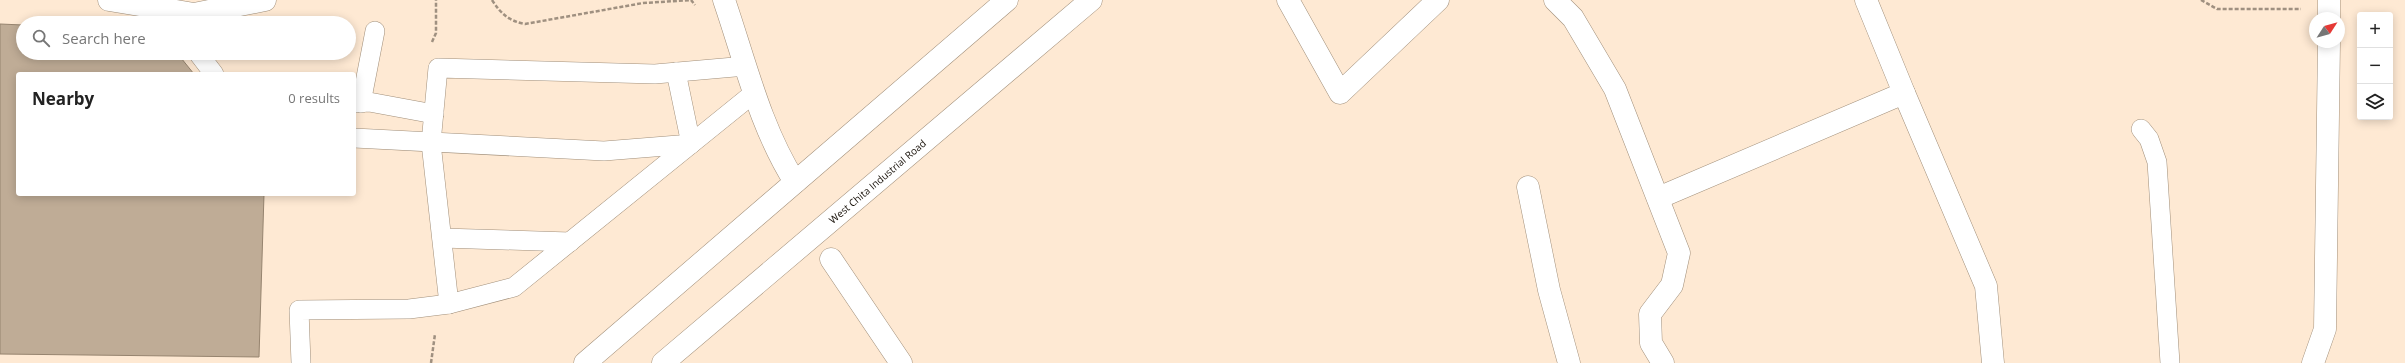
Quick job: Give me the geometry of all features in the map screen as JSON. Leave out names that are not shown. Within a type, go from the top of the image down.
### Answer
[{"type":"main road","points":[[108,0],[169,16],[194,14],[265,0]]},
{"type":"main road","points":[[724,0],[754,93],[780,159],[795,182]]},
{"type":"main road","points":[[585,363],[1007,0]]},
{"type":"main road","name":"West Chita Industrial Road","points":[[663,363],[1092,0]]},
{"type":"main road","points":[[1288,0],[1340,93],[1438,0]]},
{"type":"main road","points":[[1555,0],[1574,18],[1614,89],[1658,198],[1678,253],[1672,285],[1650,314],[1651,343],[1664,363]]},
{"type":"main road","points":[[1866,0],[1986,286],[1993,363]]},
{"type":"main road","points":[[2313,363],[2325,329],[2329,48]]},
{"type":"main road","points":[[1658,198],[1904,93]]},
{"type":"main road","points":[[1528,187],[1549,290],[1569,363]]},
{"type":"main road","points":[[831,259],[901,363]]},
{"type":"lane","points":[[375,31],[357,103],[369,102],[434,114]]},
{"type":"lane","points":[[203,60],[212,72]]},
{"type":"lane","points":[[449,304],[431,143],[438,68],[655,74],[746,66]]},
{"type":"lane","points":[[676,72],[691,144]]},
{"type":"lane","points":[[301,363],[299,310],[409,309],[449,304],[514,287],[754,93]]},
{"type":"lane","points":[[2141,129],[2149,139],[2157,162],[2170,363]]},
{"type":"lane","points":[[356,138],[400,139],[431,143],[604,151],[691,144]]},
{"type":"lane","points":[[442,238],[570,242]]},
{"type":"path","points":[[492,0],[499,11],[511,21],[525,24],[643,3],[691,0],[696,6]]},
{"type":"path","points":[[2201,0],[2217,9],[2329,9]]},
{"type":"building","points":[[0,24],[16,25],[16,60],[183,60],[192,72],[16,72],[16,196],[264,196],[259,357],[0,354]]}]
